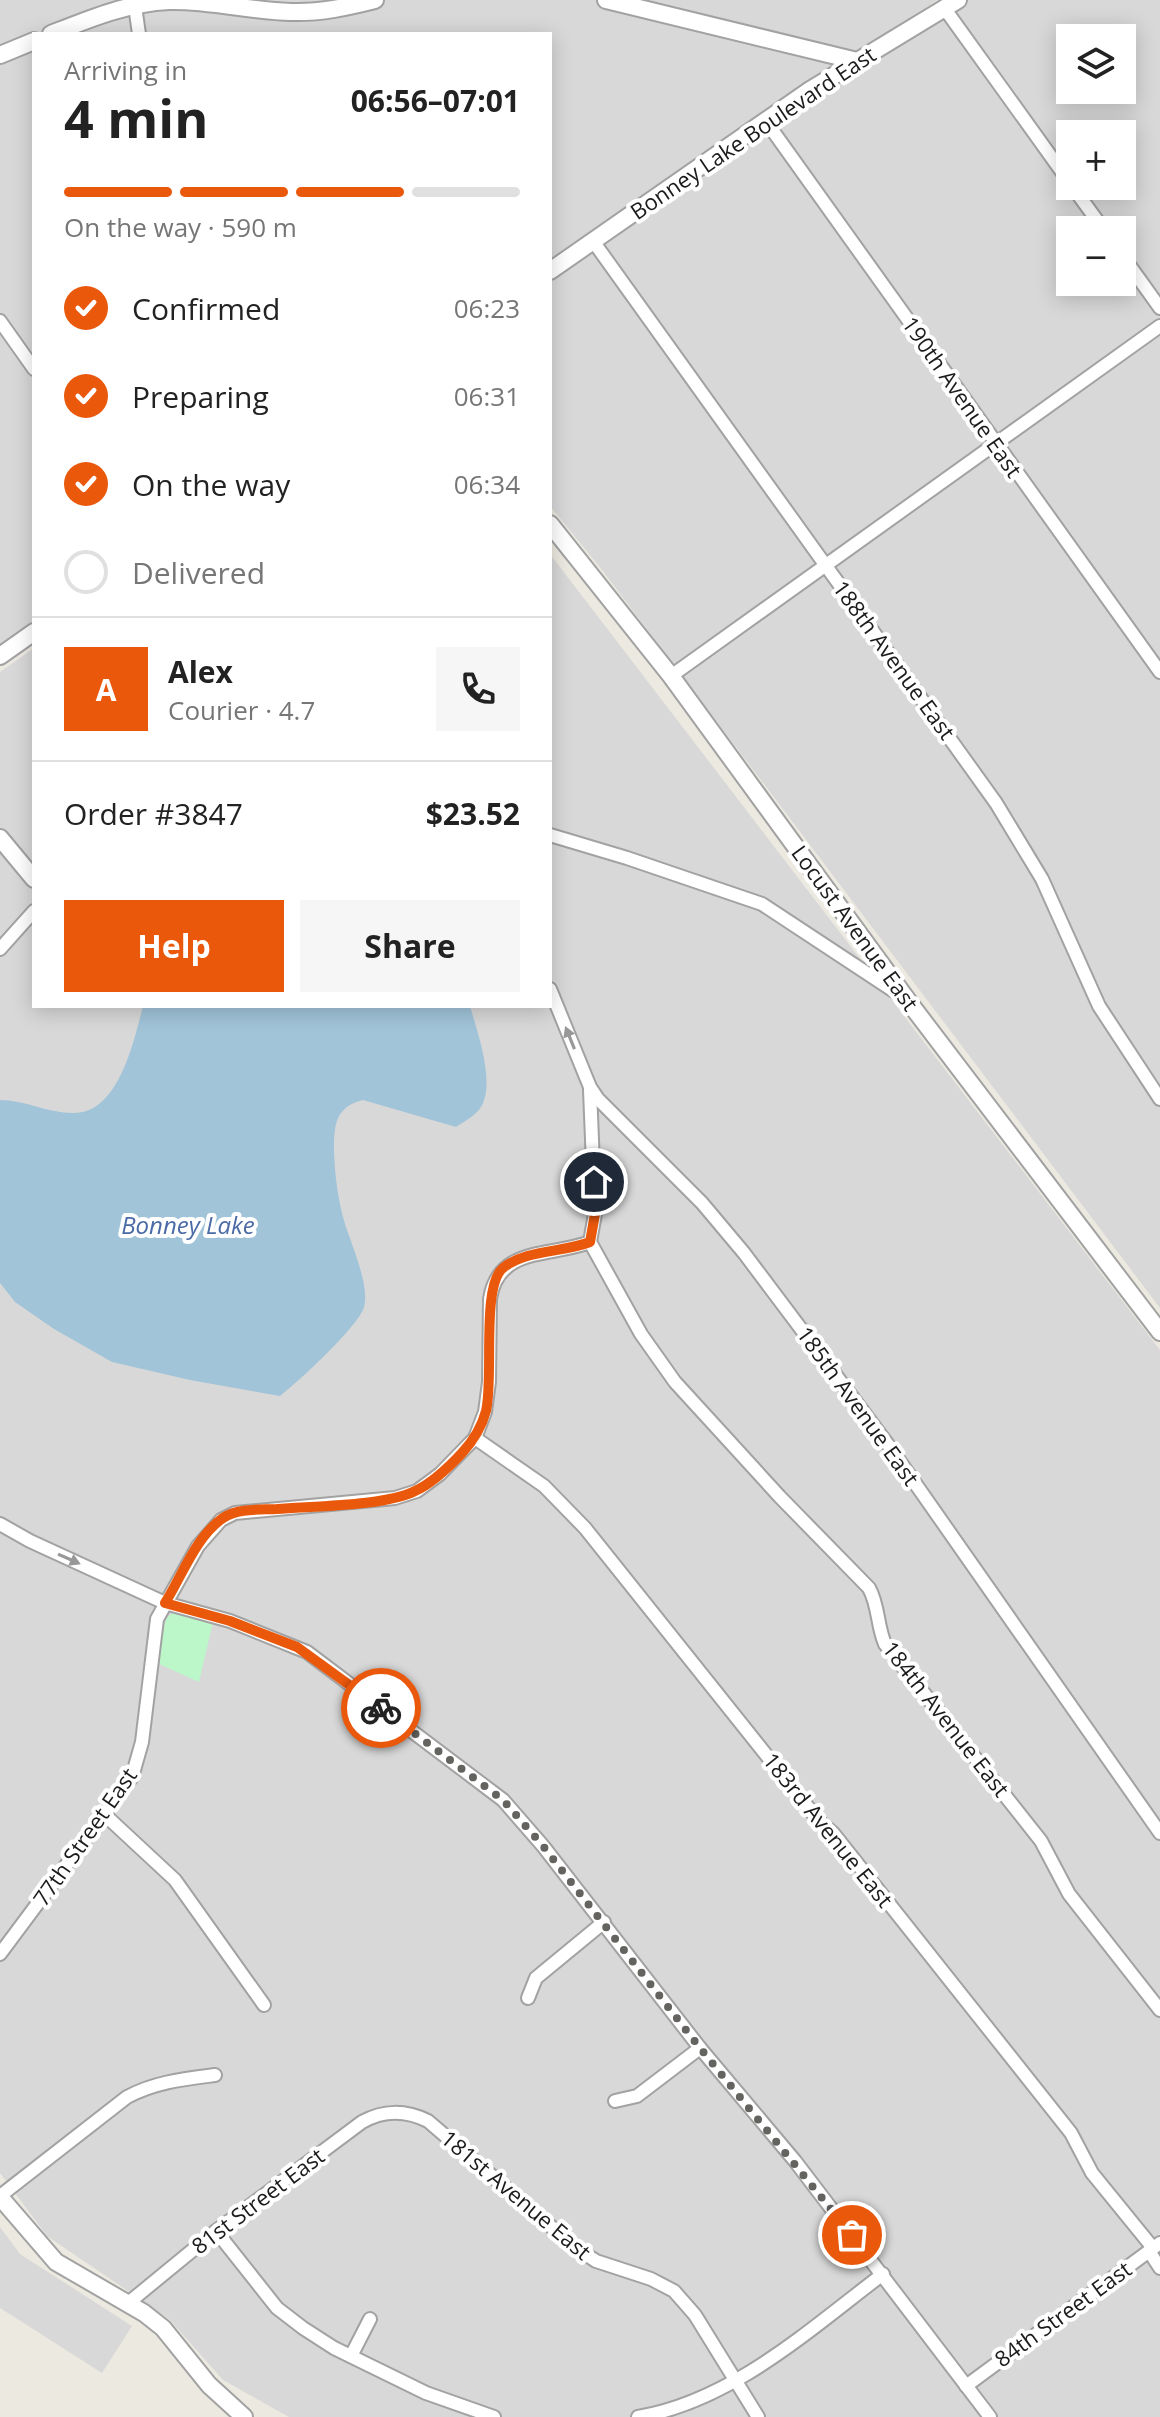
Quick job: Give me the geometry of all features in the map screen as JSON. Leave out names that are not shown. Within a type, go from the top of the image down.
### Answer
[{"type":"street","points":[[56,32],[88,18],[135,6],[189,0],[279,11],[316,12],[375,0]]},
{"type":"street","points":[[606,0],[857,61]]},
{"type":"street","points":[[952,5],[1056,161]]},
{"type":"street","name":"Bonney Lake Boulevard East","points":[[552,270],[765,120],[952,5]]},
{"type":"street","points":[[135,6],[139,32]]},
{"type":"street","points":[[0,55],[32,42]]},
{"type":"street","name":"190th Avenue East","points":[[765,120],[1160,672]]},
{"type":"street","name":"188th Avenue East","points":[[593,241],[1013,828],[1042,879],[1099,1006],[1160,1099]]},
{"type":"street","points":[[1136,275],[1160,308]]},
{"type":"street","points":[[0,321],[32,366]]},
{"type":"street","points":[[671,676],[1160,326]]},
{"type":"street","name":"Locust Avenue East","points":[[552,527],[671,676],[908,1001],[1158,1326]]},
{"type":"street","points":[[0,656],[32,633]]},
{"type":"street","points":[[552,836],[750,898],[781,915],[908,1001]]},
{"type":"street","points":[[0,838],[32,877]]},
{"type":"street","points":[[0,949],[32,913]]},
{"type":"street","name":"185th Avenue East","points":[[552,994],[590,1087],[708,1210],[744,1253],[889,1446],[1160,1833]]},
{"type":"street","points":[[590,1087],[595,1214],[590,1242]]},
{"type":"street","name":"77th Street East","points":[[0,1954],[127,1787],[137,1767],[157,1619],[198,1546],[214,1525],[226,1516],[251,1510],[407,1495],[426,1486],[475,1438],[485,1412],[490,1299],[495,1279],[503,1268],[523,1258],[590,1242]]},
{"type":"street","name":"184th Avenue East","points":[[590,1242],[641,1334],[675,1382],[780,1497],[869,1588],[885,1644],[1041,1841],[1069,1894],[1160,2010]]},
{"type":"street","name":"183rd Avenue East","points":[[475,1438],[544,1486],[585,1528],[1071,2133],[1092,2173],[1154,2248],[1160,2268]]},
{"type":"street","points":[[0,1524],[165,1603],[230,1621],[307,1652],[503,1800],[604,1922],[700,2048],[795,2161],[990,2417]]},
{"type":"street","points":[[105,1815],[175,1880],[264,2005]]},
{"type":"street","points":[[528,1998],[536,1978],[604,1922]]},
{"type":"street","points":[[615,2101],[637,2096],[700,2048]]},
{"type":"street","points":[[215,2075],[175,2080],[145,2088],[127,2097],[0,2197],[56,2262],[144,2313],[163,2328],[209,2385],[244,2417]]},
{"type":"street","name":"81st Street East","points":[[127,2304],[216,2231],[362,2122],[377,2115],[396,2112]]},
{"type":"street","name":"181st Avenue East","points":[[396,2112],[428,2121],[555,2231],[596,2261],[651,2279],[674,2291],[695,2315],[758,2417]]},
{"type":"street","points":[[216,2231],[283,2314],[351,2356],[426,2393],[494,2417]]},
{"type":"street","name":"84th Street East","points":[[966,2386],[1154,2248]]},
{"type":"street","points":[[638,2417],[652,2416],[735,2381],[883,2274]]},
{"type":"street","points":[[351,2356],[370,2319]]},
{"type":"shaded area","points":[[0,0],[937,0],[552,268],[552,32],[32,32],[32,628],[0,651]]},
{"type":"shaded area","points":[[958,0],[1160,0],[1160,1308],[602,570],[552,508],[552,281]]},
{"type":"shaded area","points":[[552,557],[1160,1350],[1160,2417],[289,2417],[223,2380],[169,2319],[47,2236],[0,2173],[0,672],[32,649],[32,1008],[552,1008]]},
{"type":"shaded area","points":[[0,2227],[20,2254],[132,2326],[102,2373],[0,2308]]},
{"type":"green space","points":[[181,1612],[213,1622],[199,1682],[157,1663],[166,1619],[171,1614]]},
{"type":"water","name":"Bonney Lake","points":[[142,1008],[471,1008],[486,1076],[483,1102],[475,1114],[456,1127],[363,1100],[346,1108],[338,1119],[334,1134],[337,1188],[365,1288],[364,1307],[340,1340],[280,1396],[112,1362],[54,1329],[15,1302],[0,1283],[0,1100],[54,1111],[73,1113],[89,1110],[113,1089],[135,1037]]},
{"type":"way so far","points":[[381,1708],[503,1800],[543,1846],[700,2048],[795,2161],[852,2235]]},
{"type":"route","points":[[381,1708],[297,1647],[230,1621],[165,1603],[198,1546],[214,1525],[226,1516],[251,1510],[407,1495],[426,1486],[462,1453],[475,1438],[485,1412],[489,1382],[490,1299],[495,1279],[503,1268],[523,1258],[590,1242],[595,1214],[594,1182]]}]
